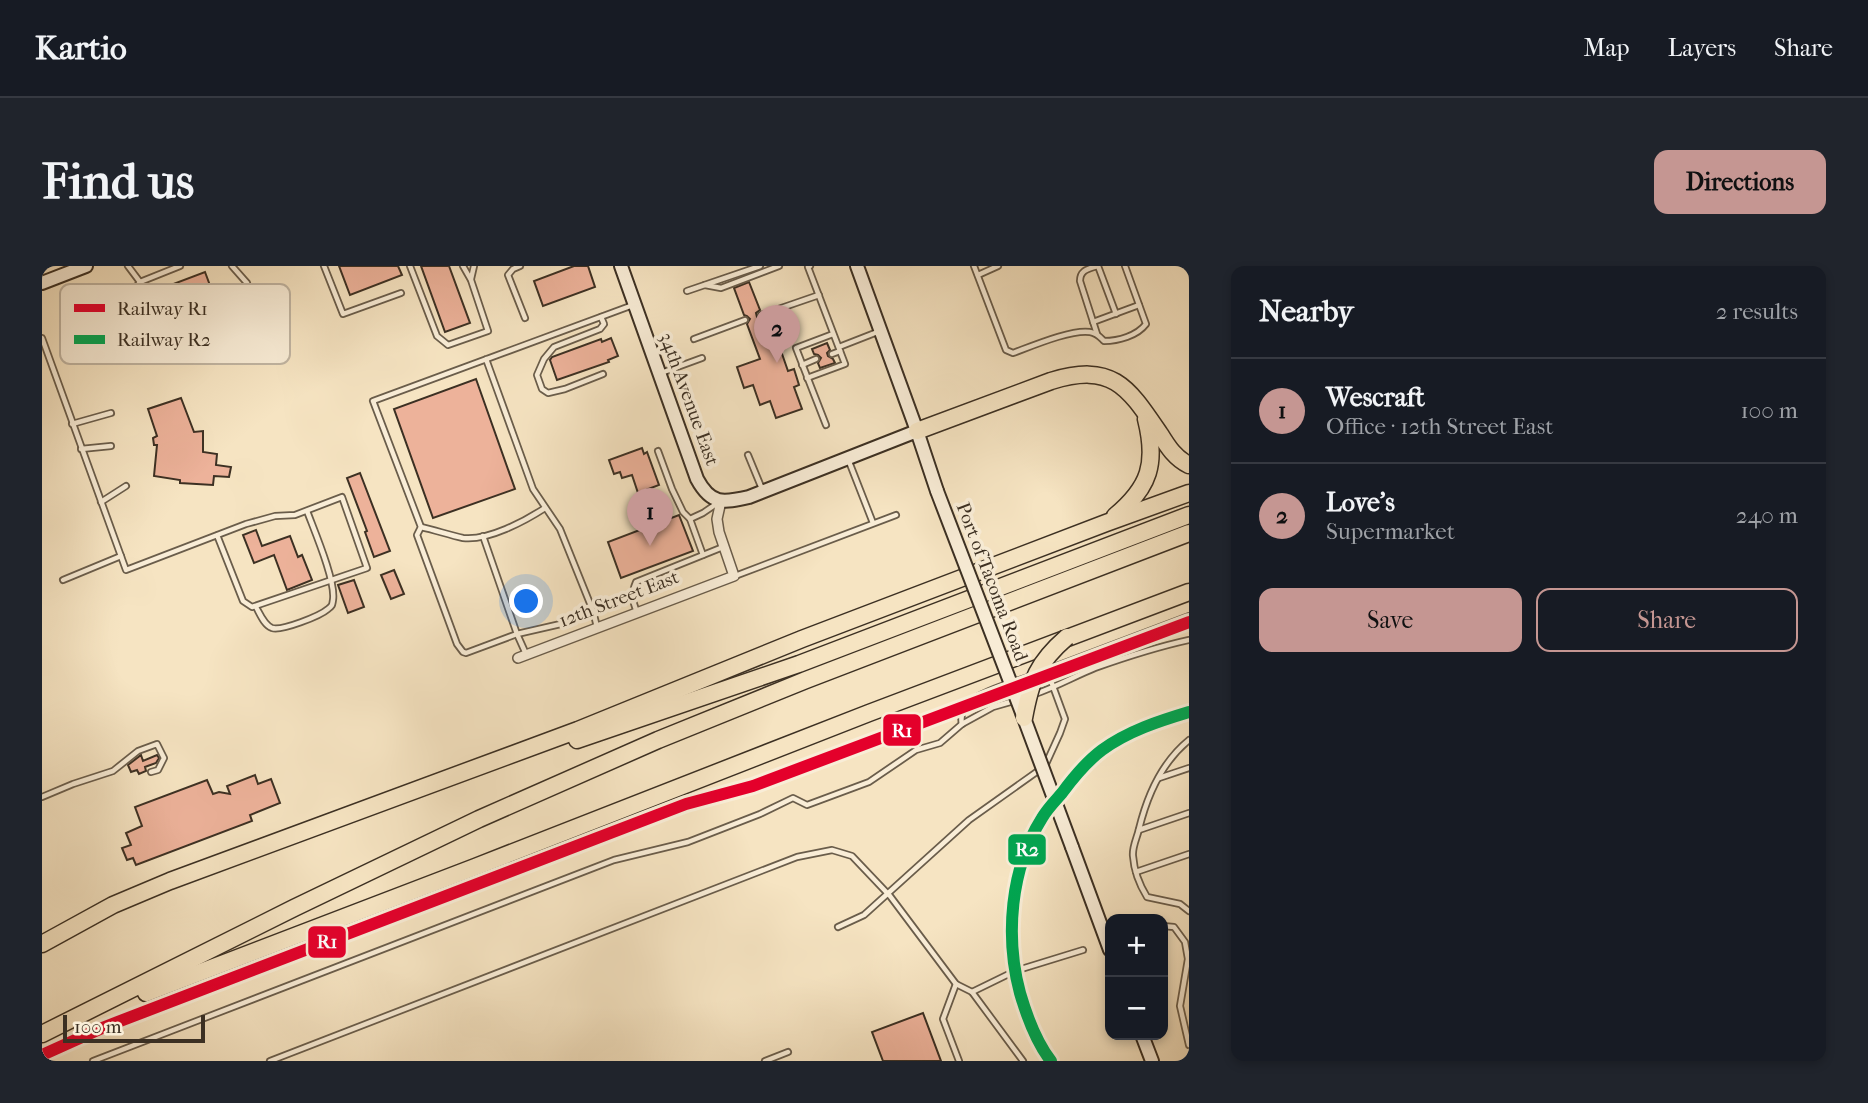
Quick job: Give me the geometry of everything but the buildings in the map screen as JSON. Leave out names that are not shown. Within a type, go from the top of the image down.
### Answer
[{"type":"highway","points":[[917,431],[1051,381],[1084,374],[1100,376],[1118,383],[1129,392],[1176,457],[1189,465]]},
{"type":"highway","points":[[1106,523],[1135,498],[1147,478],[1152,456],[1151,444],[1139,404]]},
{"type":"highway","points":[[42,944],[89,917],[192,872],[578,730],[802,639],[1189,493]]},
{"type":"highway","points":[[332,822],[799,664],[1189,515]]},
{"type":"highway","points":[[42,1035],[478,819],[658,740],[806,680],[1189,534]]},
{"type":"highway","points":[[42,1035],[951,681],[1189,592]]},
{"type":"highway","points":[[1024,718],[1037,673],[1044,660],[1067,637]]},
{"type":"main road","name":"34th Avenue East","points":[[621,266],[697,479],[711,498],[721,501]]},
{"type":"main road","name":"Port of Tacoma Road","points":[[857,266],[937,491],[1105,936]]},
{"type":"main road","points":[[42,283],[81,267]]},
{"type":"main road","points":[[721,501],[732,501],[763,492],[917,431]]},
{"type":"main road","points":[[1144,1040],[1152,1061]]},
{"type":"street","points":[[721,501],[717,519],[719,532],[734,576]]},
{"type":"street","name":"12th Street East","points":[[522,656],[734,576]]},
{"type":"lane","points":[[128,266],[140,282],[180,266]]},
{"type":"lane","points":[[232,266],[247,284]]},
{"type":"lane","points":[[324,266],[342,314],[401,293]]},
{"type":"lane","points":[[410,266],[437,336],[448,345],[488,331],[471,280],[463,266]]},
{"type":"lane","points":[[471,280],[474,266]]},
{"type":"lane","points":[[520,266],[508,275],[525,318]]},
{"type":"lane","points":[[687,291],[760,266]]},
{"type":"lane","points":[[705,285],[721,288],[779,266]]},
{"type":"lane","points":[[807,378],[845,364],[808,266]]},
{"type":"lane","points":[[974,266],[1006,349],[1013,352],[1057,337],[1089,331],[1104,341],[1113,341],[1140,332],[1146,324],[1125,266]]},
{"type":"lane","points":[[978,275],[998,266]]},
{"type":"lane","points":[[1097,334],[1080,281],[1083,271],[1097,266],[1116,314]]},
{"type":"lane","points":[[761,315],[819,295]]},
{"type":"lane","points":[[593,611],[565,623],[517,634],[463,652],[457,644],[417,536],[421,527],[373,401],[634,304]]},
{"type":"lane","points":[[1093,322],[1139,305]]},
{"type":"lane","points":[[601,317],[604,324],[600,328],[554,347],[544,359],[537,375],[542,389],[548,393],[603,373]]},
{"type":"lane","points":[[694,339],[746,320]]},
{"type":"lane","points":[[832,354],[880,331]]},
{"type":"lane","points":[[825,425],[796,348],[833,334]]},
{"type":"lane","points":[[42,338],[126,570],[218,535],[265,519],[295,515],[342,497],[367,568],[251,607],[243,601],[218,535]]},
{"type":"lane","points":[[660,374],[702,358]]},
{"type":"lane","points":[[486,359],[533,489],[561,528],[597,627]]},
{"type":"lane","points":[[802,365],[816,359]]},
{"type":"lane","points":[[72,424],[111,413]]},
{"type":"lane","points":[[81,449],[111,446]]},
{"type":"lane","points":[[658,452],[683,512],[690,519],[703,555]]},
{"type":"lane","points":[[748,454],[763,492]]},
{"type":"lane","points":[[848,458],[873,523]]},
{"type":"lane","points":[[101,502],[126,486]]},
{"type":"lane","points":[[690,519],[721,501]]},
{"type":"lane","points":[[421,527],[466,538],[483,536],[528,520],[545,508]]},
{"type":"lane","points":[[256,607],[268,626],[275,629],[327,610],[332,605],[334,595],[331,581],[307,510]]},
{"type":"lane","points":[[734,576],[896,515]]},
{"type":"lane","points":[[483,536],[522,656]]},
{"type":"lane","points":[[637,612],[631,598],[636,582],[724,547]]},
{"type":"lane","points":[[63,580],[121,556]]},
{"type":"lane","points":[[962,724],[962,713],[974,697],[1189,617]]},
{"type":"lane","points":[[93,1061],[614,860],[688,842],[793,798],[807,805],[869,782],[916,750],[940,743],[962,724],[993,708],[1053,688],[1093,669],[1189,640]]},
{"type":"lane","points":[[838,928],[864,915],[969,820],[1045,766],[1065,719],[1047,670]]},
{"type":"lane","points":[[1189,740],[1175,752],[1158,779],[1142,816],[1132,853],[1140,884],[1147,897],[1180,904],[1189,911]]},
{"type":"lane","points":[[42,797],[113,771],[138,751],[157,744],[164,758],[158,770],[151,772]]},
{"type":"lane","points":[[1158,779],[1189,768]]},
{"type":"lane","points":[[1139,830],[1189,813]]},
{"type":"lane","points":[[270,1061],[797,857],[832,850],[852,856],[887,894],[957,984],[972,992],[1023,1061]]},
{"type":"lane","points":[[1136,872],[1189,854]]},
{"type":"lane","points":[[1180,904],[1189,900]]},
{"type":"lane","points":[[1168,926],[1174,927],[1185,942],[1188,959],[1180,1006],[1189,1045]]},
{"type":"lane","points":[[972,992],[1015,971],[1083,950]]},
{"type":"lane","points":[[957,984],[943,1019],[959,1061]]},
{"type":"lane","points":[[765,1061],[788,1052]]},
{"type":"rail line","name":"R1","points":[[42,1055],[102,1028],[686,804],[753,786],[1189,622]]},
{"type":"rail line","name":"R2","points":[[1051,1061],[1036,1037],[1026,1011],[1015,971],[1013,949],[1013,904],[1017,881],[1031,838],[1049,808],[1080,770],[1102,750],[1133,732],[1189,712]]},
{"type":"place","name":"Love's","points":[[777,363]]},
{"type":"place","name":"Wescraft","points":[[650,546]]}]
